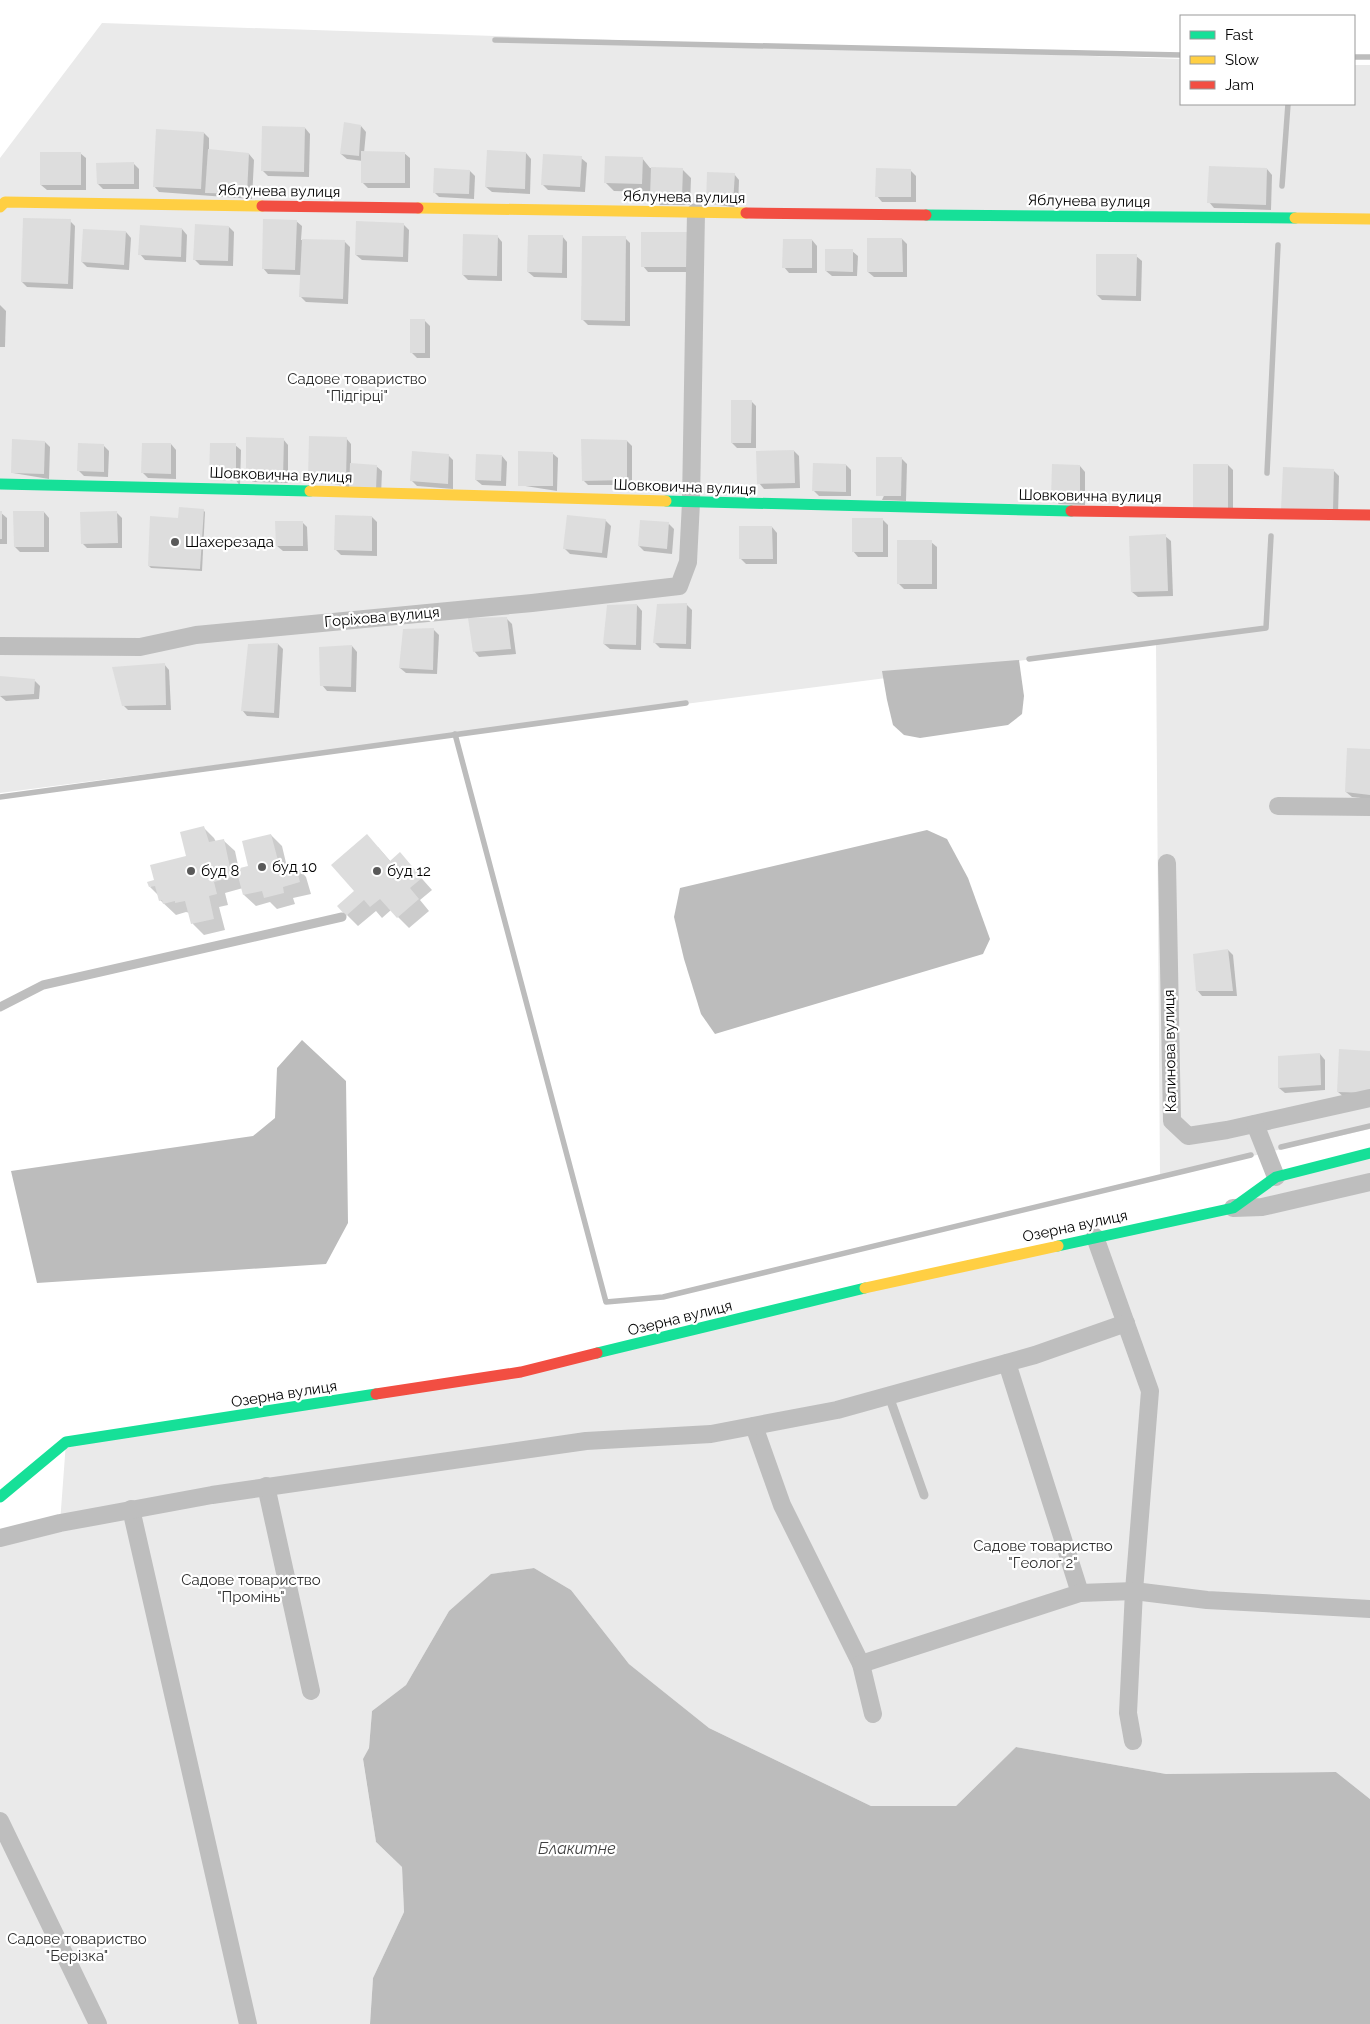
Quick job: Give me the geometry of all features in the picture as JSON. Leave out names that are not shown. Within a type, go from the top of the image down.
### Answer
[{"type":"street","name":"Яблунева вулиця","points":[[0,208],[5,202],[696,212],[1370,218]]},
{"type":"street","points":[[691,502],[696,212]]},
{"type":"street","name":"Шовковична вулиця","points":[[0,484],[170,487],[943,509],[1370,515]]},
{"type":"street","name":"Горіхова вулиця","points":[[0,646],[140,647],[196,634],[522,604],[679,586],[688,562],[691,502]]},
{"type":"street","points":[[1278,806],[1370,807]]},
{"type":"street","name":"Калинова вулиця","points":[[1166,863],[1172,1121],[1188,1136],[1255,1124],[1370,1098]]},
{"type":"street","points":[[1255,1124],[1276,1177]]},
{"type":"street","name":"Озерна вулиця","points":[[0,1497],[66,1442],[521,1372],[840,1293],[1233,1208],[1276,1177],[1370,1154]]},
{"type":"street","points":[[1233,1208],[1262,1207],[1370,1182]]},
{"type":"street","points":[[1094,1237],[1150,1391],[1134,1591],[1128,1713],[1133,1741]]},
{"type":"street","points":[[0,1538],[60,1523],[266,1486],[586,1440],[711,1434],[754,1426],[837,1410],[889,1396],[1035,1355],[1126,1323]]},
{"type":"street","points":[[1007,1363],[1080,1592]]},
{"type":"street","points":[[754,1426],[782,1505],[861,1664],[873,1714]]},
{"type":"street","points":[[266,1486],[311,1691]]},
{"type":"street","points":[[131,1510],[248,2024]]},
{"type":"street","points":[[861,1664],[1080,1592],[1134,1591],[1207,1600],[1370,1609]]},
{"type":"street","points":[[0,1821],[98,2024]]},
{"type":"lane","points":[[0,1007],[43,985],[342,917]]},
{"type":"lane","points":[[889,1396],[924,1495]]},
{"type":"green space","name":"Садове товариство \"Підгірці\"","points":[[102,23],[1180,59],[1180,105],[1355,105],[1355,65],[1370,65],[1370,1129],[1160,1177],[1156,643],[0,793],[0,158]]},
{"type":"green space","points":[[1370,1157],[1370,1799],[1336,1772],[1166,1774],[1016,1747],[956,1806],[871,1806],[709,1728],[629,1664],[571,1590],[534,1568],[492,1574],[449,1611],[406,1685],[372,1711],[369,1748],[363,1760],[376,1842],[402,1867],[404,1912],[373,1978],[370,2024],[0,2024],[0,1538],[60,1523],[66,1442],[521,1372],[1232,1208],[1276,1177]]},
{"type":"water","points":[[1019,660],[1024,696],[1022,714],[1008,725],[920,738],[904,735],[893,725],[882,671]]},
{"type":"water","points":[[927,830],[947,839],[968,878],[990,939],[983,954],[715,1034],[701,1014],[684,959],[674,917],[680,888]]},
{"type":"water","points":[[302,1040],[346,1081],[348,1223],[326,1264],[37,1283],[11,1171],[253,1136],[275,1118],[277,1068]]},
{"type":"water","name":"Блакитне","points":[[534,1568],[571,1590],[629,1664],[709,1728],[871,1806],[956,1806],[1016,1747],[1166,1774],[1336,1772],[1370,1799],[1370,2024],[370,2024],[373,1978],[404,1912],[402,1867],[376,1842],[363,1759],[369,1748],[372,1711],[406,1685],[449,1611],[491,1574]]},
{"type":"building","points":[[344,122],[361,125],[359,156],[340,154]]},
{"type":"building","points":[[262,126],[305,127],[304,172],[261,171]]},
{"type":"building","points":[[156,129],[204,132],[201,189],[153,187]]},
{"type":"building","points":[[208,149],[249,153],[247,194],[205,193]]},
{"type":"building","points":[[487,150],[526,152],[525,189],[485,187]]},
{"type":"building","points":[[361,151],[405,152],[405,183],[361,183]]},
{"type":"building","points":[[40,152],[81,152],[81,185],[40,185]]},
{"type":"building","points":[[543,154],[582,156],[580,187],[541,185]]},
{"type":"building","points":[[605,156],[643,157],[642,184],[604,183]]},
{"type":"building","points":[[134,162],[134,184],[97,184],[96,163]]},
{"type":"building","points":[[1209,166],[1267,168],[1266,205],[1207,203]]},
{"type":"building","points":[[651,167],[683,168],[682,198],[650,197]]},
{"type":"building","points":[[434,168],[470,170],[469,194],[433,193]]},
{"type":"building","points":[[876,168],[911,169],[911,197],[875,197]]},
{"type":"building","points":[[707,172],[735,173],[733,203],[706,204]]},
{"type":"building","points":[[23,218],[71,219],[68,284],[21,282]]},
{"type":"building","points":[[263,219],[297,220],[295,270],[262,269]]},
{"type":"building","points":[[356,221],[404,223],[403,257],[355,255]]},
{"type":"building","points":[[195,224],[229,226],[228,261],[193,260]]},
{"type":"building","points":[[140,225],[182,228],[181,257],[138,255]]},
{"type":"building","points":[[83,229],[126,231],[124,265],[81,262]]},
{"type":"building","points":[[641,232],[687,232],[687,267],[641,267]]},
{"type":"building","points":[[463,234],[498,235],[497,276],[462,275]]},
{"type":"building","points":[[528,235],[563,235],[562,273],[527,272]]},
{"type":"building","points":[[582,236],[626,236],[625,321],[581,320]]},
{"type":"building","points":[[867,238],[902,238],[903,272],[867,272]]},
{"type":"building","points":[[302,239],[345,240],[343,299],[299,297]]},
{"type":"building","points":[[783,239],[812,239],[812,268],[782,268]]},
{"type":"building","points":[[825,249],[853,249],[853,272],[825,271]]},
{"type":"building","points":[[1096,254],[1137,254],[1136,296],[1096,295]]},
{"type":"building","points":[[410,319],[425,319],[425,353],[410,353]]},
{"type":"building","points":[[731,400],[752,400],[751,443],[731,443]]},
{"type":"building","points":[[309,436],[347,437],[346,479],[308,479]]},
{"type":"building","points":[[246,437],[284,438],[283,478],[246,477]]},
{"type":"building","points":[[12,439],[45,441],[44,474],[11,473]]},
{"type":"building","points":[[581,439],[627,440],[627,480],[582,481]]},
{"type":"building","points":[[78,443],[104,444],[104,472],[77,471]]},
{"type":"building","points":[[142,443],[171,443],[171,474],[141,473]]},
{"type":"building","points":[[210,443],[236,443],[236,481],[209,480]]},
{"type":"building","points":[[794,450],[795,483],[757,484],[756,451]]},
{"type":"building","points":[[412,451],[449,454],[448,484],[410,481]]},
{"type":"building","points":[[518,451],[553,452],[553,486],[518,486]]},
{"type":"building","points":[[476,454],[502,455],[501,481],[475,480]]},
{"type":"building","points":[[876,457],[902,457],[901,496],[876,496]]},
{"type":"building","points":[[350,463],[377,465],[376,490],[349,489]]},
{"type":"building","points":[[813,463],[846,464],[846,492],[812,491]]},
{"type":"building","points":[[1052,464],[1080,465],[1080,500],[1051,499]]},
{"type":"building","points":[[1193,464],[1228,464],[1228,508],[1193,508]]},
{"type":"building","points":[[1283,467],[1334,469],[1333,511],[1281,509]]},
{"type":"building","name":"Шахерезада","points":[[179,507],[204,509],[200,569],[148,566],[150,516],[178,518]]},
{"type":"building","points":[[0,511],[2,511],[2,539],[0,539]]},
{"type":"building","points":[[13,511],[44,511],[44,547],[14,547]]},
{"type":"building","points":[[117,511],[118,543],[81,544],[80,512]]},
{"type":"building","points":[[335,515],[372,516],[372,551],[334,550]]},
{"type":"building","points":[[567,515],[606,519],[602,553],[563,549]]},
{"type":"building","points":[[852,518],[883,518],[883,552],[852,552]]},
{"type":"building","points":[[640,520],[669,522],[667,549],[638,546]]},
{"type":"building","points":[[275,521],[303,521],[303,546],[276,546]]},
{"type":"building","points":[[739,526],[772,526],[773,559],[739,559]]},
{"type":"building","points":[[1166,534],[1168,591],[1131,592],[1129,536]]},
{"type":"building","points":[[897,540],[932,540],[932,584],[897,584]]},
{"type":"building","points":[[687,603],[686,644],[653,643],[657,604]]},
{"type":"building","points":[[637,604],[636,645],[603,644],[607,605]]},
{"type":"building","points":[[507,617],[511,649],[473,652],[468,618]]},
{"type":"building","points":[[434,628],[433,670],[399,668],[403,629]]},
{"type":"building","points":[[278,643],[274,713],[241,711],[248,644]]},
{"type":"building","points":[[352,645],[351,687],[320,686],[319,647]]},
{"type":"building","points":[[165,663],[166,705],[122,706],[112,667]]},
{"type":"building","points":[[0,676],[35,679],[34,694],[0,696]]},
{"type":"building","points":[[1347,748],[1370,749],[1370,795],[1345,792]]},
{"type":"building","name":"буд 8","points":[[204,826],[209,842],[224,839],[232,877],[214,882],[217,894],[209,896],[214,919],[191,924],[185,901],[163,904],[162,900],[159,901],[155,886],[149,887],[147,882],[154,880],[150,865],[186,856],[180,832]]},
{"type":"building","name":"буд 10","points":[[271,834],[280,868],[295,864],[300,882],[283,887],[284,893],[264,898],[262,891],[243,895],[236,869],[248,866],[242,841]]},
{"type":"building","name":"буд 12","points":[[367,834],[390,861],[400,852],[422,878],[410,888],[419,899],[397,918],[380,899],[370,907],[364,900],[346,916],[337,906],[354,891],[331,865]]},
{"type":"building","points":[[1228,949],[1233,991],[1196,991],[1193,954]]},
{"type":"building","points":[[1339,1049],[1370,1051],[1370,1093],[1337,1092]]},
{"type":"building","points":[[1320,1053],[1321,1085],[1278,1088],[1278,1056]]},
{"type":"waterway","points":[[495,40],[1180,55]]},
{"type":"waterway","points":[[1355,57],[1370,57]]},
{"type":"waterway","points":[[1282,186],[1288,105]]},
{"type":"waterway","points":[[1267,473],[1278,245]]},
{"type":"waterway","points":[[1029,659],[1266,628],[1271,536]]},
{"type":"waterway","points":[[0,797],[686,703]]},
{"type":"waterway","points":[[455,734],[606,1302],[663,1297],[1251,1155]]},
{"type":"waterway","points":[[1281,1147],[1370,1126]]},
{"type":"traffic: fast","points":[[926,215],[1295,218]]},
{"type":"traffic: fast","points":[[0,484],[310,491]]},
{"type":"traffic: fast","points":[[666,501],[1071,511]]},
{"type":"traffic: fast","points":[[1058,1246],[1233,1208],[1276,1177],[1370,1153]]},
{"type":"traffic: fast","points":[[597,1353],[865,1288]]},
{"type":"traffic: fast","points":[[0,1497],[66,1442],[376,1394]]},
{"type":"traffic: slow","points":[[0,207],[5,202],[262,206]]},
{"type":"traffic: slow","points":[[418,208],[746,213]]},
{"type":"traffic: slow","points":[[1295,218],[1370,219]]},
{"type":"traffic: slow","points":[[310,491],[666,501]]},
{"type":"traffic: slow","points":[[865,1288],[1058,1246]]},
{"type":"traffic: jam","points":[[262,206],[418,208]]},
{"type":"traffic: jam","points":[[746,213],[926,215]]},
{"type":"traffic: jam","points":[[1071,511],[1370,515]]},
{"type":"traffic: jam","points":[[376,1394],[521,1372],[597,1353]]},
{"type":"place","name":"Шахерезада","points":[[175,542]]},
{"type":"place","name":"буд 10","points":[[262,867]]},
{"type":"place","name":"буд 8","points":[[191,871]]},
{"type":"place","name":"буд 12","points":[[377,871]]},
{"type":"park label","name":"Садове товариство \"Геолог 2\"","points":[[1043,1554]]},
{"type":"park label","name":"Садове товариство \"Промінь\"","points":[[251,1588]]},
{"type":"park label","name":"Садове товариство \"Берізка\"","points":[[77,1948]]}]
